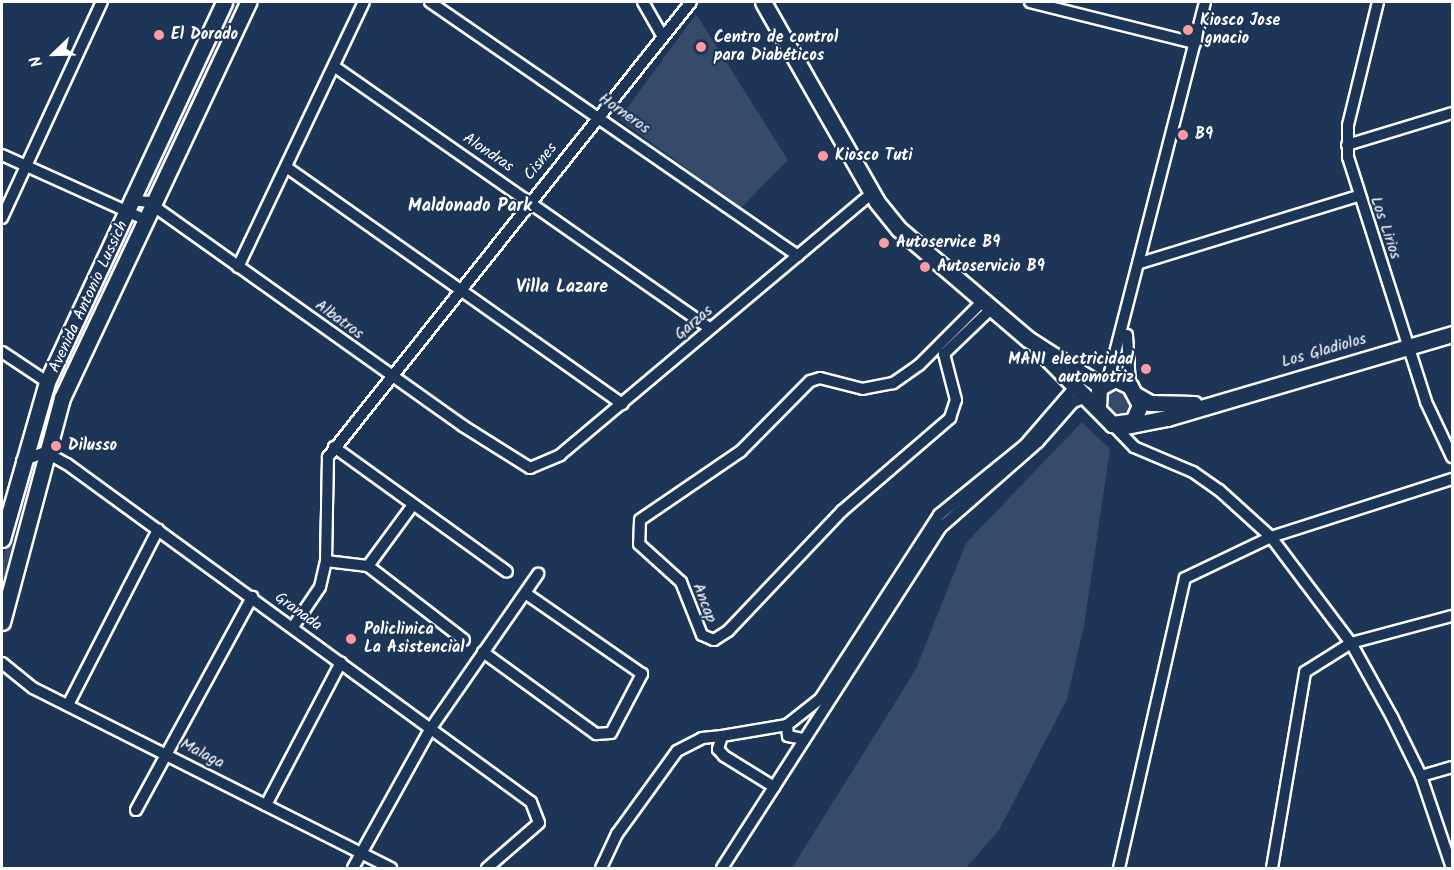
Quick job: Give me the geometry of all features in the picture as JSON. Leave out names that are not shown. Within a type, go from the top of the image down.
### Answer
[{"type":"main road","name":"Avenida Antonio Lussich","points":[[2,539],[22,461],[47,382],[224,2]]},
{"type":"main road","name":"Avenida Antonio Lussich","points":[[2,622],[45,452],[92,326],[149,213],[248,2]]},
{"type":"main road","points":[[763,2],[872,193],[922,252],[1028,339],[1116,425],[1137,417],[1133,390],[1103,381],[1028,339]]},
{"type":"main road","name":"Los Gladiolos","points":[[1116,425],[1206,404],[1452,334]]},
{"type":"main road","points":[[1081,392],[1103,381]]},
{"type":"main road","points":[[1098,408],[1097,394],[1103,381]]},
{"type":"main road","name":"Los Gladiolos","points":[[1133,390],[1150,403],[1206,404]]},
{"type":"street","points":[[2,218],[102,2]]},
{"type":"street","points":[[238,267],[289,169],[364,2]]},
{"type":"street","name":"Horneros","points":[[430,2],[599,114],[798,256]]},
{"type":"street","points":[[643,2],[663,37]]},
{"type":"street","name":"Cisnes","points":[[334,447],[459,288],[691,2]]},
{"type":"street","points":[[1030,2],[1195,43]]},
{"type":"street","points":[[1103,381],[1130,308],[1205,2]]},
{"type":"street","name":"Los Lirios","points":[[1378,2],[1347,145],[1358,196],[1426,402],[1452,457]]},
{"type":"street","name":"Alondras","points":[[334,67],[530,200],[710,329]]},
{"type":"street","points":[[1347,145],[1452,113]]},
{"type":"street","points":[[2,154],[26,167],[149,213]]},
{"type":"street","points":[[289,169],[622,404]]},
{"type":"street","name":"Garzas","points":[[530,468],[545,466],[872,193]]},
{"type":"street","points":[[1140,263],[1358,196]]},
{"type":"street","name":"Albatros","points":[[128,206],[149,213],[238,267],[390,375],[530,468]]},
{"type":"street","name":"Ancap","points":[[941,350],[956,400],[950,418],[842,511],[728,631],[714,640],[702,635],[681,582],[639,544],[640,520],[741,451],[810,381],[883,386],[941,350],[986,306]]},
{"type":"street","points":[[1130,308],[1133,390]]},
{"type":"street","points":[[2,351],[47,382]]},
{"type":"street","points":[[601,868],[617,834],[677,751],[694,740],[787,725],[820,699],[939,515],[1024,445],[1081,392]]},
{"type":"street","points":[[722,868],[940,528],[1038,442],[1081,392]]},
{"type":"street","points":[[1116,425],[1134,447],[1193,472],[1219,490],[1271,537],[1351,643],[1421,776],[1452,868]]},
{"type":"street","points":[[293,627],[320,587],[326,561],[328,457],[334,447],[412,506],[507,572]]},
{"type":"street","points":[[22,461],[45,452]]},
{"type":"street","name":"Granada","points":[[45,452],[252,597],[531,802],[539,823],[492,867]]},
{"type":"street","points":[[1119,868],[1178,590],[1185,578],[1215,561],[1271,537],[1452,478]]},
{"type":"street","points":[[368,566],[412,506]]},
{"type":"street","points":[[69,703],[158,530]]},
{"type":"street","points":[[326,561],[368,566],[464,640]]},
{"type":"street","points":[[353,868],[431,728],[538,574]]},
{"type":"street","points":[[483,652],[596,734],[611,733],[642,674],[525,593]]},
{"type":"street","points":[[136,810],[252,597]]},
{"type":"street","points":[[1272,868],[1305,672],[1351,643],[1452,616]]},
{"type":"street","points":[[266,805],[341,662]]},
{"type":"street","name":"Malaga","points":[[2,663],[33,688],[69,703],[391,868]]},
{"type":"street","points":[[787,725],[788,736],[804,739]]},
{"type":"street","points":[[722,736],[718,749],[724,756],[774,787]]},
{"type":"street","points":[[1421,776],[1452,767]]},
{"type":"shaded area","points":[[229,2],[241,2],[152,199],[139,195]]},
{"type":"shaded area","points":[[696,14],[788,160],[741,208],[619,119]]},
{"type":"shaded area","points":[[128,219],[139,223],[75,353],[43,443],[31,451],[54,383]]},
{"type":"shaded area","points":[[1114,385],[1134,404],[1133,414],[1115,420],[1104,406],[1105,388]]},
{"type":"shaded area","points":[[1082,422],[1110,449],[1084,626],[1067,699],[999,830],[966,868],[792,868],[916,669],[966,543]]},
{"type":"shaded area","points":[[39,458],[2,600],[2,563],[27,465]]},
{"type":"place","name":"Kiosco Jose Ignacio","points":[[1188,30]]},
{"type":"place","name":"El Dorado","points":[[159,35]]},
{"type":"place","name":"Centro de control para Diabéticos","points":[[701,47]]},
{"type":"place","name":"B9","points":[[1183,135]]},
{"type":"place","name":"Kiosco Tuti","points":[[823,156]]},
{"type":"place","name":"Autoservice B9","points":[[884,243]]},
{"type":"place","name":"Autoservicio B9","points":[[925,267]]},
{"type":"place","name":"MANI electricidad automotriz","points":[[1146,369]]},
{"type":"place","name":"Dilusso","points":[[56,446]]},
{"type":"place","name":"Policlinica La Asistencial","points":[[351,639]]},
{"type":"district","name":"Maldonado Park","points":[[470,207]]},
{"type":"district","name":"Villa Lazare","points":[[562,288]]}]
